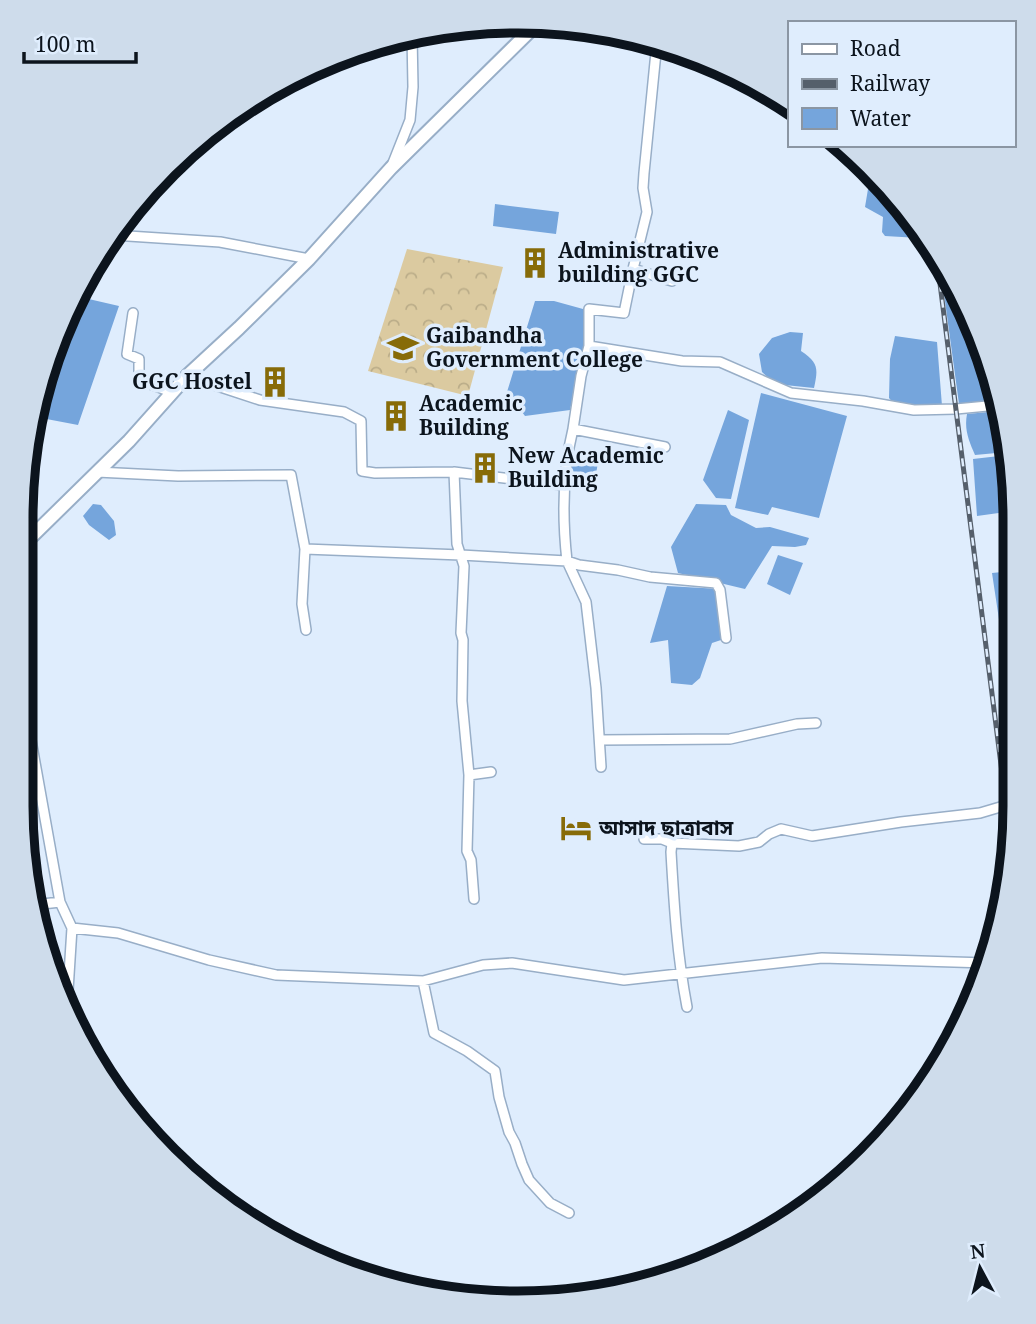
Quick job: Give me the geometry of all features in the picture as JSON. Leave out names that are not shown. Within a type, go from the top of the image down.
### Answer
[{"type":"main road","points":[[33,535],[129,441],[187,376],[309,259],[391,168],[528,33]]},
{"type":"street","points":[[391,168],[410,120],[412,46]]},
{"type":"street","points":[[601,766],[596,688],[586,602],[567,561],[563,485],[581,376],[589,346],[589,309],[624,313],[647,212],[643,188],[656,54]]},
{"type":"street","points":[[124,236],[220,242],[309,259]]},
{"type":"street","points":[[633,269],[672,281]]},
{"type":"street","points":[[133,313],[127,354],[139,359],[139,379],[172,393]]},
{"type":"street","points":[[589,346],[682,361],[720,362],[791,393],[914,410],[989,406]]},
{"type":"street","points":[[187,376],[260,400],[344,412],[361,421],[362,471],[454,472],[563,485]]},
{"type":"street","points":[[573,429],[665,447]]},
{"type":"street","points":[[97,472],[178,476],[291,475],[305,549],[302,604],[306,629]]},
{"type":"street","points":[[454,472],[457,544],[464,566],[462,701],[469,775],[467,850],[471,860],[474,899]]},
{"type":"street","points":[[305,549],[567,561],[650,577],[716,583],[720,590],[726,638]]},
{"type":"street","points":[[600,740],[730,739],[797,724],[816,723]]},
{"type":"street","points":[[33,751],[60,902],[72,928],[68,987]]},
{"type":"street","points":[[469,775],[491,772]]},
{"type":"street","points":[[645,839],[739,846],[759,842],[781,829],[813,836],[980,813],[1003,807]]},
{"type":"street","points":[[672,843],[674,916],[687,1007]]},
{"type":"street","points":[[44,904],[60,902]]},
{"type":"street","points":[[72,928],[117,933],[209,960],[276,975],[423,981],[483,965],[512,963],[624,980],[822,958],[977,963]]},
{"type":"street","points":[[423,981],[434,1033],[467,1051],[495,1071],[509,1132],[516,1143],[529,1180],[550,1203],[569,1213]]},
{"type":"green space","points":[[407,249],[503,267],[468,396],[368,371]]},
{"type":"water","points":[[872,187],[913,238],[885,236],[882,232],[883,217],[865,207],[868,189]]},
{"type":"water","points":[[495,204],[559,212],[556,234],[493,226]]},
{"type":"water","points":[[943,285],[966,332],[988,401],[959,404]]},
{"type":"water","points":[[86,298],[119,306],[78,425],[44,419],[70,332]]},
{"type":"water","points":[[535,301],[554,301],[583,309],[583,349],[570,410],[525,416],[507,392]]},
{"type":"water","points":[[790,332],[803,333],[801,351],[816,367],[814,388],[775,384],[762,372],[759,354],[772,338]]},
{"type":"water","points":[[895,336],[937,342],[942,406],[894,404],[889,398],[890,359]]},
{"type":"water","points":[[761,393],[847,416],[819,518],[772,507],[768,515],[735,508]]},
{"type":"water","points":[[728,410],[749,420],[731,499],[716,498],[703,480]]},
{"type":"water","points":[[990,412],[999,453],[975,455],[967,430],[967,414]]},
{"type":"water","points":[[573,453],[599,457],[594,485],[568,481]]},
{"type":"water","points":[[999,456],[1003,512],[977,516],[973,459]]},
{"type":"water","points":[[93,504],[101,505],[114,521],[116,535],[109,540],[89,525],[83,516]]},
{"type":"water","points":[[696,504],[726,505],[731,515],[756,528],[770,527],[809,538],[806,545],[772,546],[745,589],[678,573],[671,547]]},
{"type":"water","points":[[778,555],[803,563],[790,595],[767,584]]},
{"type":"water","points":[[1003,572],[1003,646],[992,573]]},
{"type":"water","points":[[667,586],[720,589],[724,639],[712,643],[700,678],[692,685],[671,683],[668,640],[650,643]]},
{"type":"railway","points":[[939,279],[1003,780]]},
{"type":"place","name":"Administrative building GGC","points":[[535,263]]},
{"type":"place","name":"Gaibandha Government College","points":[[403,348]]},
{"type":"place","name":"GGC Hostel","points":[[275,382]]},
{"type":"place","name":"Academic Building","points":[[396,416]]},
{"type":"place","name":"New Academic Building","points":[[485,468]]},
{"type":"place","name":"আসাদ ছাত্রাবাস","points":[[576,828]]}]
